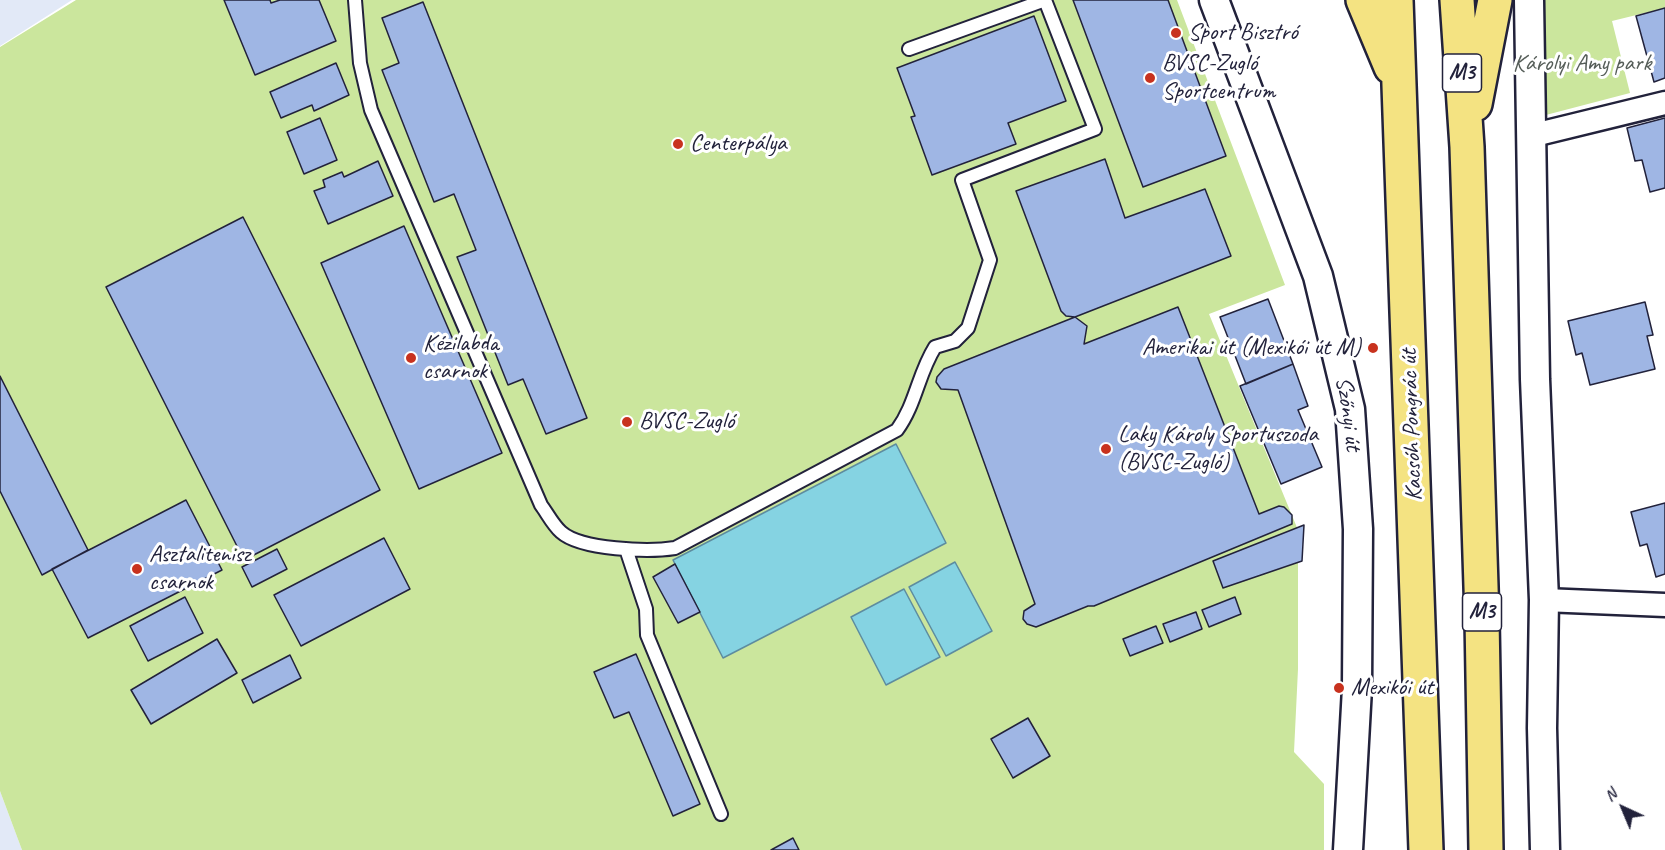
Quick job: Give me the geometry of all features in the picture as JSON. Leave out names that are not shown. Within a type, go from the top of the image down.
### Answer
[{"type":"main road","points":[[1363,0],[1400,88]]},
{"type":"main road","name":"Kacsóh Pongrác út","points":[[1396,0],[1426,850]]},
{"type":"main road","name":"M3","points":[[1457,0],[1467,147],[1482,606],[1485,847]]},
{"type":"main road","points":[[1467,147],[1495,0]]},
{"type":"street","name":"Szőnyi út","points":[[1214,0],[1318,276],[1350,409],[1358,529],[1357,688],[1347,850]]},
{"type":"street","points":[[1529,0],[1530,136],[1544,600],[1542,728],[1545,850]]},
{"type":"street","points":[[1530,136],[1665,103]]},
{"type":"street","points":[[1544,600],[1665,605]]},
{"type":"lane","points":[[355,0],[360,63],[371,110],[541,505],[561,533],[593,545],[651,552],[675,548],[897,430],[909,413],[924,365],[935,347],[955,341],[968,328],[990,260],[962,180],[1095,129],[1045,0],[909,50]]},
{"type":"lane","points":[[626,549],[646,609],[647,635],[721,814]]},
{"type":"shaded area","points":[[0,0],[72,0],[0,46]]},
{"type":"shaded area","points":[[0,791],[22,850],[0,850]]},
{"type":"green space","name":"BVSC-Zugló","points":[[76,0],[1177,0],[1285,285],[1209,314],[1298,530],[1298,669],[1294,752],[1324,784],[1324,850],[22,850],[0,791],[0,47]]},
{"type":"green space","name":"Károlyi Amy park","points":[[1541,0],[1665,0],[1665,8],[1612,21],[1630,93],[1542,116]]},
{"type":"water","points":[[896,444],[946,543],[723,658],[673,560]]},
{"type":"water","points":[[955,562],[992,631],[946,656],[909,587]]},
{"type":"water","points":[[904,589],[940,657],[886,685],[851,617]]},
{"type":"building","points":[[224,0],[270,0],[271,3],[280,0],[319,0],[336,41],[255,75]]},
{"type":"building","name":"BVSC-Zugló Sportcentrum","points":[[1073,0],[1168,0],[1226,156],[1143,187]]},
{"type":"building","points":[[423,2],[587,418],[546,434],[523,379],[508,385],[457,257],[476,250],[454,194],[434,202],[382,70],[399,63],[382,18]]},
{"type":"building","points":[[1665,8],[1665,78],[1654,82],[1636,16]]},
{"type":"building","points":[[1034,16],[1066,101],[1008,123],[1016,144],[932,175],[911,117],[915,116],[897,68]]},
{"type":"building","points":[[336,63],[349,95],[314,111],[312,105],[281,118],[270,92]]},
{"type":"building","points":[[320,118],[337,160],[304,174],[287,132]]},
{"type":"building","points":[[1665,118],[1665,188],[1650,192],[1642,160],[1635,161],[1627,128]]},
{"type":"building","points":[[1105,159],[1125,218],[1205,189],[1231,256],[1075,317],[1066,316],[1061,311],[1016,191]]},
{"type":"building","points":[[378,161],[393,196],[328,224],[314,191],[325,187],[323,180],[342,172],[344,177]]},
{"type":"building","points":[[243,217],[380,490],[244,560],[106,287]]},
{"type":"building","name":"Kézilabda csarnok","points":[[404,226],[502,453],[419,489],[321,263]]},
{"type":"building","points":[[1268,299],[1293,364],[1246,384],[1220,317]]},
{"type":"building","points":[[1645,302],[1653,335],[1647,336],[1655,369],[1590,385],[1582,353],[1576,355],[1568,321]]},
{"type":"building","name":"Laky Károly Sportuszoda (BVSC-Zugló)","points":[[1178,307],[1259,514],[1279,506],[1284,507],[1292,515],[1292,524],[1094,606],[1088,606],[1036,627],[1027,624],[1023,619],[1024,611],[1035,604],[958,390],[941,389],[936,382],[937,377],[944,369],[1075,317],[1087,326],[1084,344]]},
{"type":"building","points":[[1293,364],[1308,406],[1298,410],[1322,467],[1281,484],[1240,386]]},
{"type":"building","points":[[0,376],[88,550],[42,575],[0,491]]},
{"type":"building","name":"Asztalitenisz csarnok","points":[[186,500],[222,570],[88,638],[52,569]]},
{"type":"building","points":[[1665,503],[1665,574],[1656,577],[1647,544],[1640,546],[1631,512]]},
{"type":"building","points":[[1304,525],[1302,561],[1223,588],[1213,561]]},
{"type":"building","points":[[384,538],[410,589],[301,646],[274,595]]},
{"type":"building","points":[[277,549],[287,569],[252,587],[242,567]]},
{"type":"building","points":[[675,564],[700,612],[678,623],[653,577]]},
{"type":"building","points":[[185,597],[203,633],[148,661],[130,626]]},
{"type":"building","points":[[1235,597],[1241,614],[1209,627],[1202,610]]},
{"type":"building","points":[[1196,612],[1202,629],[1170,642],[1163,624]]},
{"type":"building","points":[[1156,626],[1163,643],[1130,656],[1123,639]]},
{"type":"building","points":[[217,639],[237,673],[151,724],[131,690]]},
{"type":"building","points":[[636,654],[700,804],[673,816],[629,712],[614,718],[594,672]]},
{"type":"building","points":[[290,655],[301,678],[253,703],[242,680]]},
{"type":"building","points":[[1028,718],[1050,756],[1013,778],[991,739]]},
{"type":"building","points":[[793,838],[799,850],[771,850]]},
{"type":"place","name":"Sport Bisztró","points":[[1176,33]]},
{"type":"place","name":"BVSC-Zugló Sportcentrum","points":[[1150,78]]},
{"type":"place","name":"Centerpálya","points":[[678,144]]},
{"type":"place","name":"Amerikai út (Mexikói út M)","points":[[1373,348]]},
{"type":"place","name":"Kézilabda csarnok","points":[[411,358]]},
{"type":"place","name":"BVSC-Zugló","points":[[627,422]]},
{"type":"place","name":"Laky Károly Sportuszoda (BVSC-Zugló)","points":[[1106,449]]},
{"type":"place","name":"Asztalitenisz csarnok","points":[[137,569]]},
{"type":"place","name":"Mexikói út","points":[[1339,688]]}]
